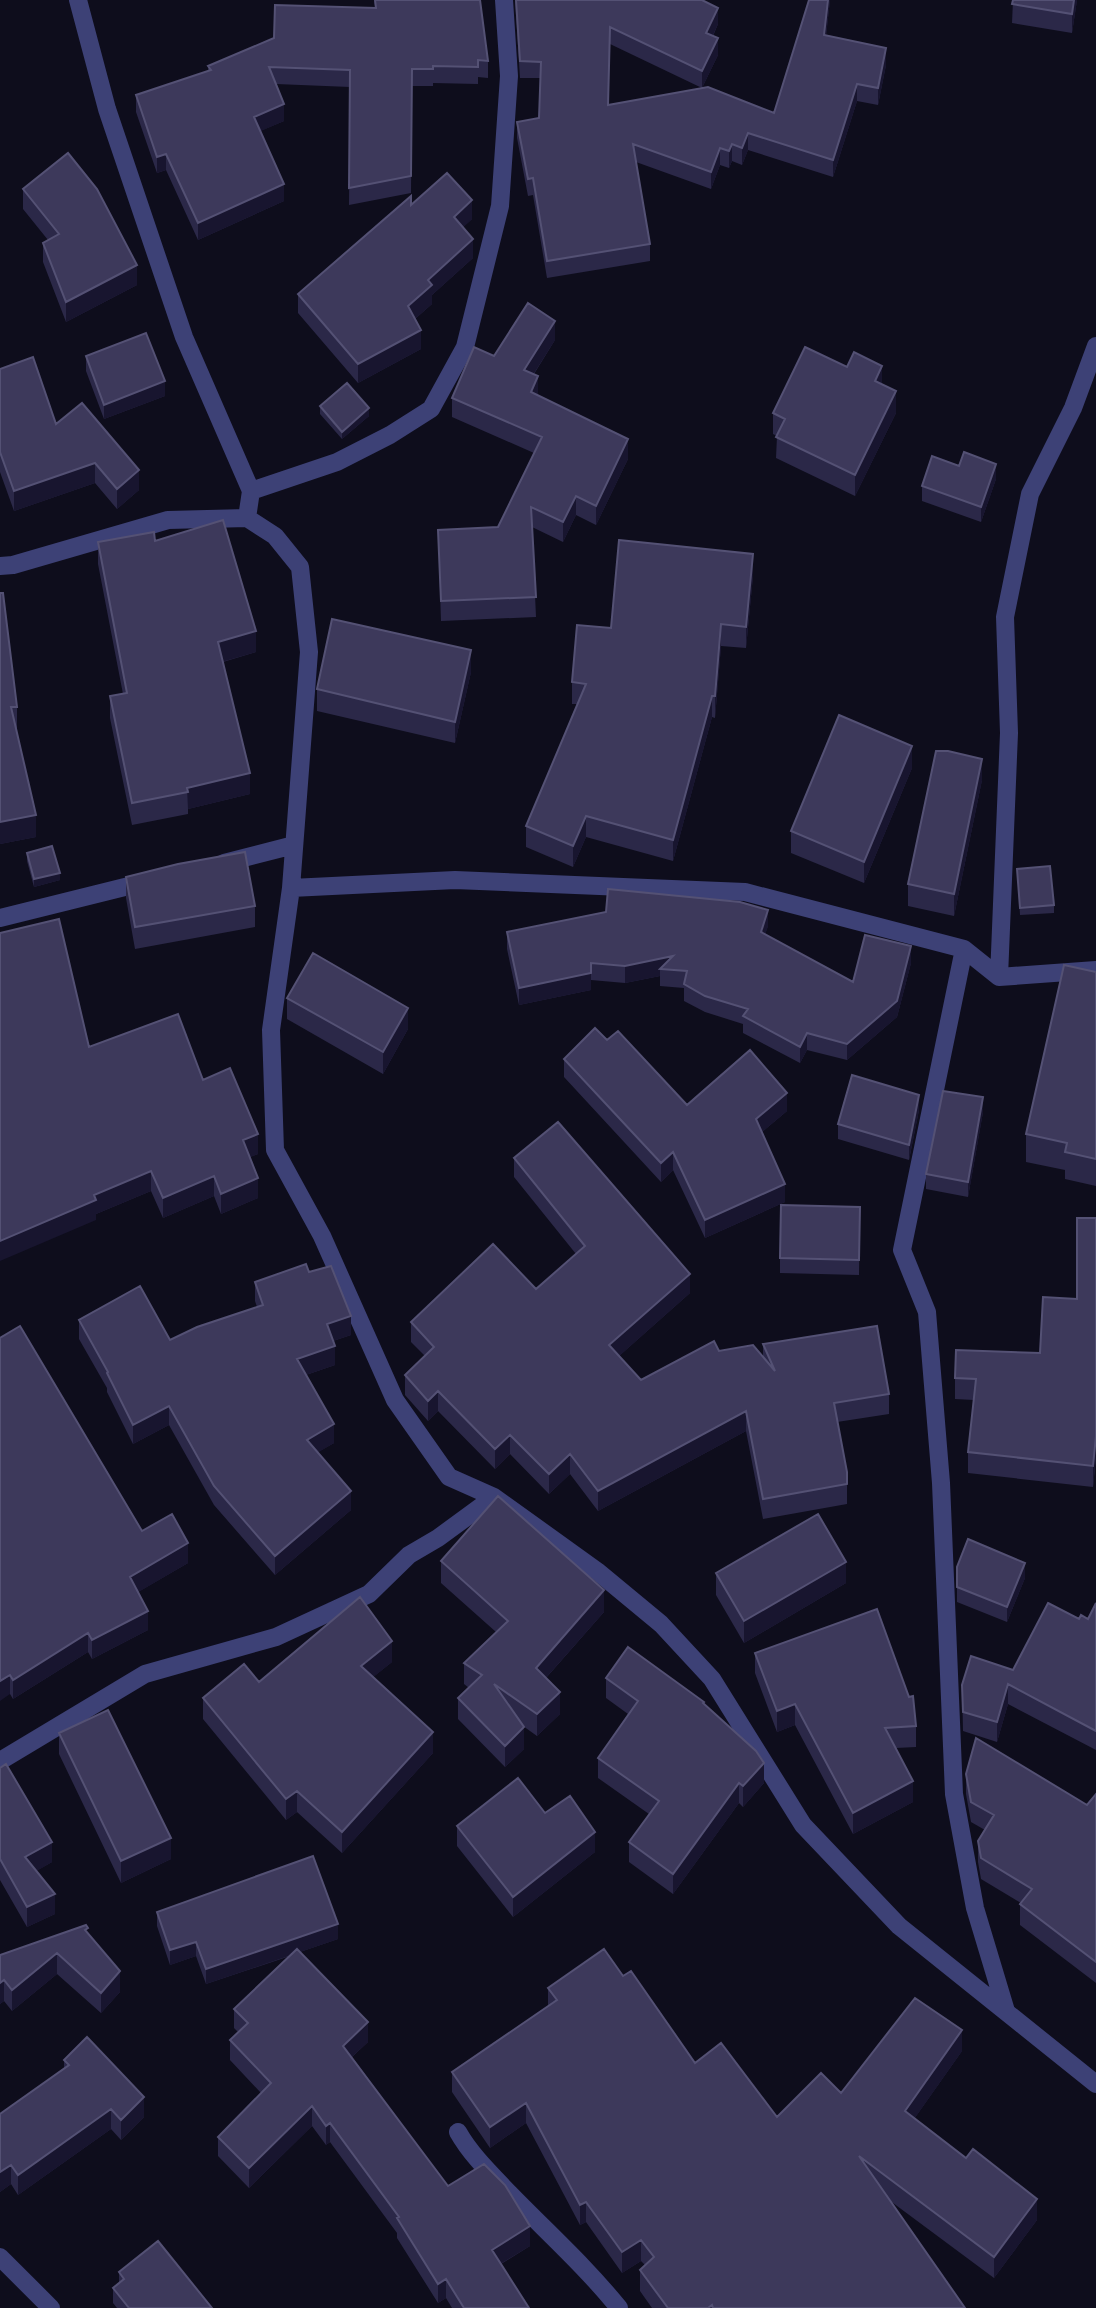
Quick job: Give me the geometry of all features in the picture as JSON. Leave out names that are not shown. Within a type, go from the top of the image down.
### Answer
[{"type":"street","points":[[78,0],[107,110],[184,337],[251,491],[247,518]]},
{"type":"street","points":[[251,491],[337,462],[390,435],[431,409],[465,347],[500,206],[509,76],[504,0]]},
{"type":"street","points":[[999,977],[1009,733],[1005,617],[1030,494],[1073,408],[1096,346]]},
{"type":"street","points":[[0,566],[13,565],[168,520],[247,518],[275,536],[300,567],[309,652],[291,888],[271,1030],[275,1150],[321,1236],[396,1400],[449,1477],[494,1497],[597,1571],[661,1624],[712,1679],[803,1825],[899,1926],[1096,2084]]},
{"type":"street","points":[[201,868],[295,845]]},
{"type":"street","points":[[0,918],[161,878]]},
{"type":"street","points":[[291,888],[455,880],[745,892],[964,949],[999,977],[1096,971]]},
{"type":"street","points":[[964,949],[902,1250],[927,1312],[940,1483],[954,1794],[975,1908],[1006,2011]]},
{"type":"street","points":[[0,1761],[145,1674],[276,1637],[369,1594],[409,1556],[494,1497]]},
{"type":"street","points":[[458,2132],[467,2148],[488,2171],[597,2281],[619,2308]]},
{"type":"street","points":[[0,2257],[51,2308]]},
{"type":"building","points":[[375,0],[480,0],[488,61],[478,60],[478,67],[433,66],[433,69],[412,69],[411,176],[349,188],[350,70],[269,67],[284,104],[254,117],[284,184],[198,223],[166,154],[157,157],[136,95],[211,70],[208,66],[274,38],[275,5],[376,8]]},
{"type":"building","points":[[516,0],[702,0],[718,8],[706,33],[718,38],[702,71],[610,27],[608,105],[708,87],[774,113],[809,0],[828,0],[824,35],[886,48],[878,88],[857,84],[833,160],[748,133],[742,148],[732,144],[729,151],[720,148],[711,172],[633,144],[650,244],[547,261],[533,178],[528,179],[517,122],[539,118],[541,62],[520,61]]},
{"type":"building","points":[[1013,0],[1074,0],[1072,14],[1012,4]]},
{"type":"building","points":[[68,153],[97,189],[137,265],[66,302],[43,243],[59,234],[23,189]]},
{"type":"building","points":[[447,173],[472,200],[454,217],[473,239],[428,280],[432,285],[408,306],[421,330],[358,364],[298,294],[411,196],[411,205]]},
{"type":"building","points":[[528,303],[555,321],[524,370],[538,376],[531,392],[628,439],[596,506],[576,496],[563,522],[531,507],[536,597],[441,601],[438,530],[498,527],[542,437],[452,398],[474,347],[494,356]]},
{"type":"building","points":[[146,333],[165,381],[104,405],[86,356]]},
{"type":"building","points":[[805,347],[847,367],[854,352],[882,366],[875,381],[896,391],[855,475],[776,437],[785,419],[773,413]]},
{"type":"building","points":[[33,357],[56,424],[82,403],[139,470],[117,489],[95,463],[14,491],[0,452],[0,369]]},
{"type":"building","points":[[347,383],[369,408],[342,432],[320,406]]},
{"type":"building","points":[[964,452],[996,464],[981,507],[922,486],[932,456],[959,466]]},
{"type":"building","points":[[223,520],[256,631],[218,642],[250,773],[187,788],[188,792],[132,803],[110,696],[127,693],[98,542],[154,532],[155,541]]},
{"type":"building","points":[[619,540],[753,554],[746,627],[721,624],[715,696],[712,696],[673,840],[586,816],[573,846],[526,826],[586,684],[572,682],[577,625],[611,628]]},
{"type":"building","points":[[0,593],[3,593],[17,707],[11,707],[36,815],[0,822]]},
{"type":"building","points":[[332,619],[471,650],[455,722],[317,689]]},
{"type":"building","points":[[839,715],[912,746],[864,862],[791,831]]},
{"type":"building","points":[[936,751],[982,759],[954,894],[908,884]]},
{"type":"building","points":[[52,846],[60,873],[34,879],[27,853]]},
{"type":"building","points":[[245,852],[255,906],[135,927],[126,877]]},
{"type":"building","points":[[1050,866],[1054,905],[1020,908],[1017,869]]},
{"type":"building","points":[[608,889],[740,902],[768,910],[761,932],[853,982],[865,935],[911,946],[897,1001],[847,1044],[807,1033],[800,1047],[743,1016],[748,1009],[705,996],[684,984],[687,971],[660,969],[673,956],[625,966],[591,963],[591,973],[519,988],[507,932],[606,912]]},
{"type":"building","points":[[59,919],[89,1047],[178,1014],[203,1080],[230,1068],[258,1134],[243,1140],[258,1178],[221,1194],[214,1176],[163,1198],[151,1171],[94,1195],[96,1200],[0,1241],[0,933]]},
{"type":"building","points":[[313,953],[408,1008],[383,1052],[287,998]]},
{"type":"building","points":[[1064,965],[1096,972],[1096,1159],[1065,1152],[1067,1143],[1026,1134]]},
{"type":"building","points":[[595,1028],[607,1040],[618,1031],[687,1105],[750,1050],[787,1093],[756,1119],[785,1184],[705,1220],[673,1152],[661,1163],[564,1059]]},
{"type":"building","points":[[852,1075],[919,1095],[909,1145],[838,1124]]},
{"type":"building","points":[[943,1091],[983,1097],[968,1182],[926,1174]]},
{"type":"building","points":[[558,1122],[690,1274],[609,1345],[641,1380],[714,1341],[719,1351],[753,1345],[775,1371],[763,1344],[877,1326],[889,1394],[834,1403],[847,1484],[763,1499],[746,1411],[598,1491],[570,1454],[549,1474],[510,1435],[495,1449],[438,1391],[428,1401],[405,1375],[434,1347],[411,1322],[493,1244],[536,1289],[585,1246],[514,1158]]},
{"type":"building","points":[[781,1205],[860,1207],[859,1260],[780,1258]]},
{"type":"building","points":[[1077,1218],[1096,1218],[1096,1436],[1093,1466],[968,1452],[976,1379],[955,1378],[956,1350],[1040,1353],[1043,1297],[1077,1299]]},
{"type":"building","points":[[306,1264],[309,1272],[331,1266],[351,1316],[327,1324],[335,1346],[297,1359],[334,1424],[307,1440],[351,1491],[275,1556],[214,1486],[169,1406],[133,1425],[79,1320],[140,1286],[170,1340],[197,1327],[263,1305],[255,1282]]},
{"type":"building","points":[[20,1326],[142,1531],[172,1514],[188,1543],[130,1577],[148,1611],[92,1640],[88,1633],[13,1680],[10,1675],[0,1681],[0,1338]]},
{"type":"building","points":[[498,1496],[604,1590],[536,1668],[560,1692],[537,1714],[494,1684],[524,1727],[505,1746],[458,1698],[482,1675],[464,1663],[508,1621],[441,1561]]},
{"type":"building","points":[[818,1514],[846,1562],[744,1621],[716,1573]]},
{"type":"building","points":[[968,1539],[1025,1563],[1007,1607],[957,1587],[957,1567]]},
{"type":"building","points":[[360,1597],[392,1641],[361,1666],[433,1732],[342,1832],[297,1791],[286,1799],[203,1698],[244,1664],[259,1682]]},
{"type":"building","points":[[1048,1603],[1079,1619],[1081,1615],[1088,1619],[1096,1603],[1096,1731],[1008,1684],[997,1722],[963,1712],[962,1685],[971,1656],[1013,1670]]},
{"type":"building","points":[[877,1609],[909,1697],[913,1696],[916,1726],[885,1728],[913,1781],[853,1813],[795,1704],[777,1711],[755,1653]]},
{"type":"building","points":[[628,1647],[704,1702],[756,1751],[764,1763],[743,1786],[739,1783],[673,1874],[629,1842],[659,1801],[598,1758],[638,1701],[606,1678]]},
{"type":"building","points":[[108,1710],[171,1838],[121,1861],[59,1733]]},
{"type":"building","points":[[976,1738],[1087,1805],[1096,1794],[1096,1962],[1020,1904],[1032,1889],[981,1858],[978,1841],[994,1815],[971,1802],[966,1774]]},
{"type":"building","points":[[6,1764],[52,1842],[25,1857],[55,1894],[27,1907],[0,1859],[0,1768]]},
{"type":"building","points":[[518,1778],[545,1813],[570,1796],[595,1832],[513,1897],[457,1826]]},
{"type":"building","points":[[313,1856],[338,1924],[206,1969],[196,1942],[170,1950],[157,1912]]},
{"type":"building","points":[[86,1925],[88,1928],[85,1930],[120,1971],[101,1993],[57,1953],[12,1990],[4,1980],[0,1983],[0,1955]]},
{"type":"building","points":[[297,1949],[368,2022],[343,2046],[448,2186],[484,2164],[505,2185],[530,2226],[492,2250],[529,2308],[464,2308],[446,2279],[438,2284],[397,2218],[399,2217],[330,2123],[326,2126],[312,2106],[249,2168],[218,2137],[271,2083],[230,2040],[248,2023],[234,2009]]},
{"type":"building","points":[[604,1949],[623,1976],[631,1971],[695,2063],[721,2043],[777,2117],[821,2073],[841,2093],[915,1998],[962,2030],[905,2111],[966,2158],[973,2149],[1037,2199],[994,2257],[859,2156],[965,2308],[713,2308],[712,2305],[708,2308],[668,2308],[640,2270],[654,2257],[641,2240],[622,2252],[586,2202],[580,2205],[526,2103],[490,2127],[452,2072],[557,2000],[548,1988]]},
{"type":"building","points":[[87,2037],[144,2097],[121,2120],[111,2109],[18,2175],[11,2165],[0,2172],[0,2114],[69,2065],[64,2060]]},
{"type":"building","points":[[158,2241],[212,2308],[129,2308],[113,2288],[124,2279],[119,2272]]}]
